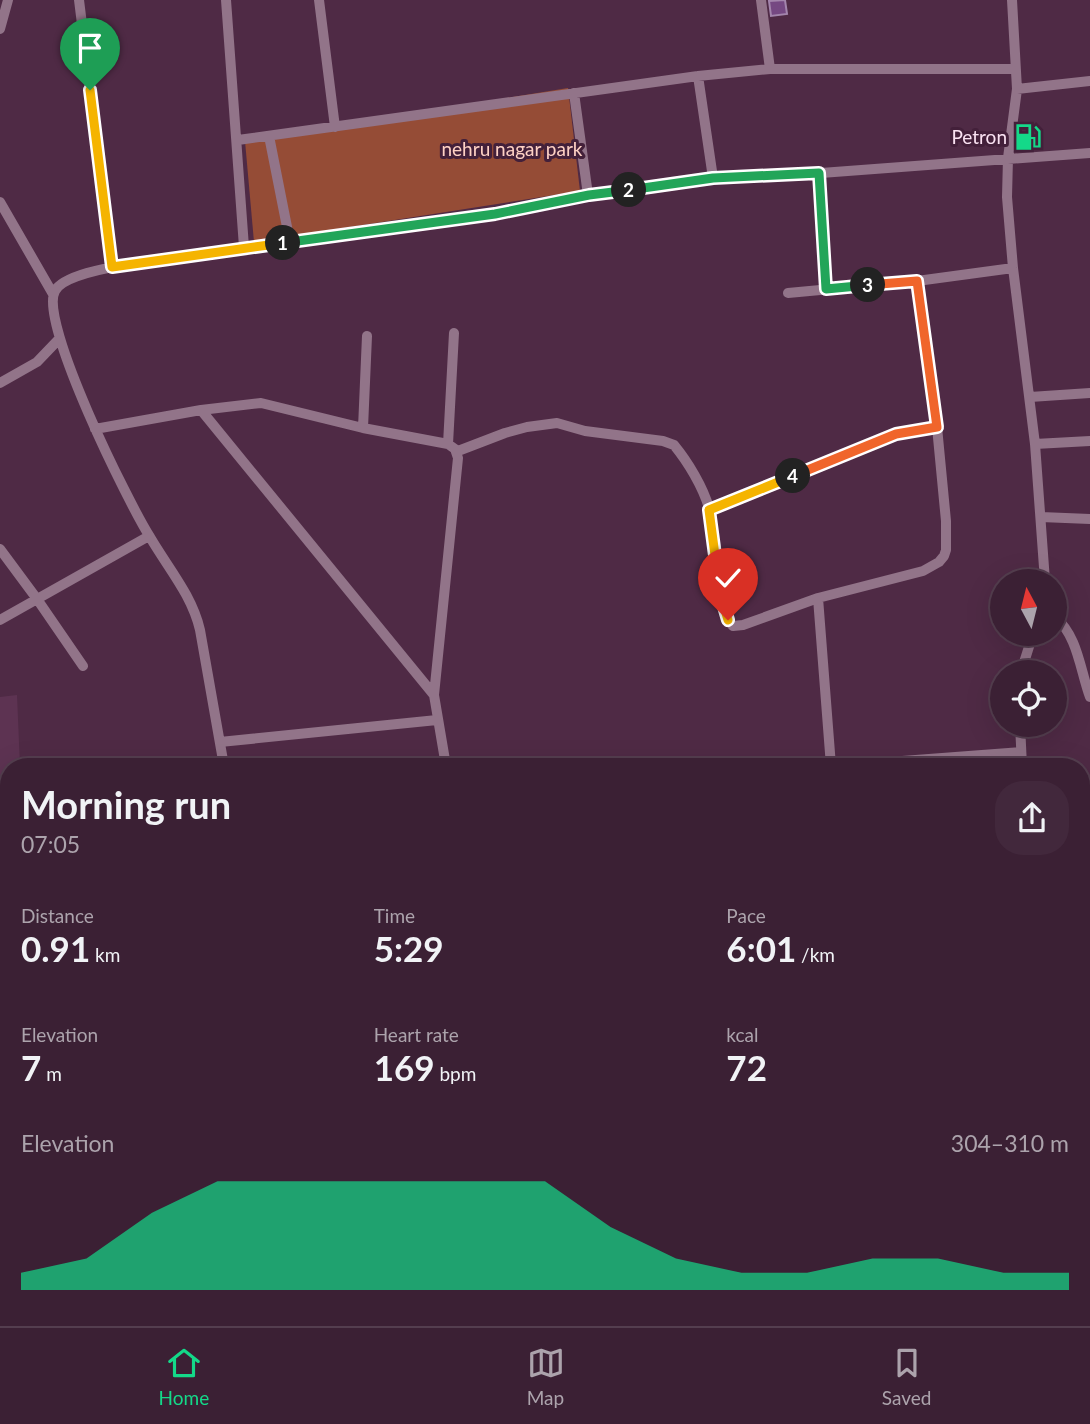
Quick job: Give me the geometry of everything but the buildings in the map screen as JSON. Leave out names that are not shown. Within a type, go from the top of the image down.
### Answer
[{"type":"street","points":[[0,29],[8,0]]},
{"type":"street","points":[[79,0],[112,267]]},
{"type":"street","points":[[226,0],[244,247]]},
{"type":"street","points":[[319,0],[335,127]]},
{"type":"street","points":[[761,0],[770,69]]},
{"type":"street","points":[[1012,0],[1017,89],[1006,180],[1013,268],[1035,443],[1044,569]]},
{"type":"street","points":[[238,140],[698,76],[770,69],[1016,69]]},
{"type":"street","points":[[698,76],[713,178]]},
{"type":"street","points":[[1017,89],[1090,81]]},
{"type":"street","points":[[573,93],[589,195]]},
{"type":"street","points":[[269,136],[290,242]]},
{"type":"street","points":[[53,294],[60,285],[74,278],[112,267],[495,214],[589,195],[713,178],[1090,153]]},
{"type":"street","points":[[819,173],[826,289]]},
{"type":"street","points":[[0,202],[53,294],[60,338],[95,429],[149,536],[194,608],[223,758]]},
{"type":"street","points":[[788,293],[917,281],[1013,268]]},
{"type":"street","points":[[458,451],[516,430],[557,423],[585,431],[670,443],[676,447],[699,485],[709,510],[720,593],[733,626],[743,625],[818,598],[923,571],[944,556],[946,521],[937,427],[917,281]]},
{"type":"street","points":[[447,444],[454,333]]},
{"type":"street","points":[[363,428],[367,336]]},
{"type":"street","points":[[0,383],[37,362],[60,338]]},
{"type":"street","points":[[1030,397],[1090,393]]},
{"type":"street","points":[[95,429],[249,403],[268,404],[363,428],[447,444],[458,451]]},
{"type":"street","points":[[201,410],[434,695]]},
{"type":"street","points":[[709,510],[881,439],[937,427]]},
{"type":"street","points":[[1035,443],[1090,441]]},
{"type":"street","points":[[444,758],[434,695],[458,451]]},
{"type":"street","points":[[1041,517],[1090,519]]},
{"type":"street","points":[[0,621],[149,536]]},
{"type":"street","points":[[0,549],[83,666]]},
{"type":"street","points":[[818,598],[833,758]]},
{"type":"street","points":[[1068,630],[1090,696]]},
{"type":"street","points":[[220,742],[437,720]]},
{"type":"street","points":[[1020,737],[1021,758]]},
{"type":"street","points":[[940,758],[1020,752]]},
{"type":"shaded area","points":[[17,695],[20,758],[0,758],[0,697]]},
{"type":"green space","name":"nehru nagar park","points":[[568,88],[580,191],[254,242],[245,141]]},
{"type":"place","name":"Petron","points":[[1028,137]]},
{"type":"route","points":[[90,90],[112,267],[495,214],[589,195],[713,178],[819,173],[826,289],[917,281],[937,427],[881,439],[709,510],[720,593],[728,620]]}]
